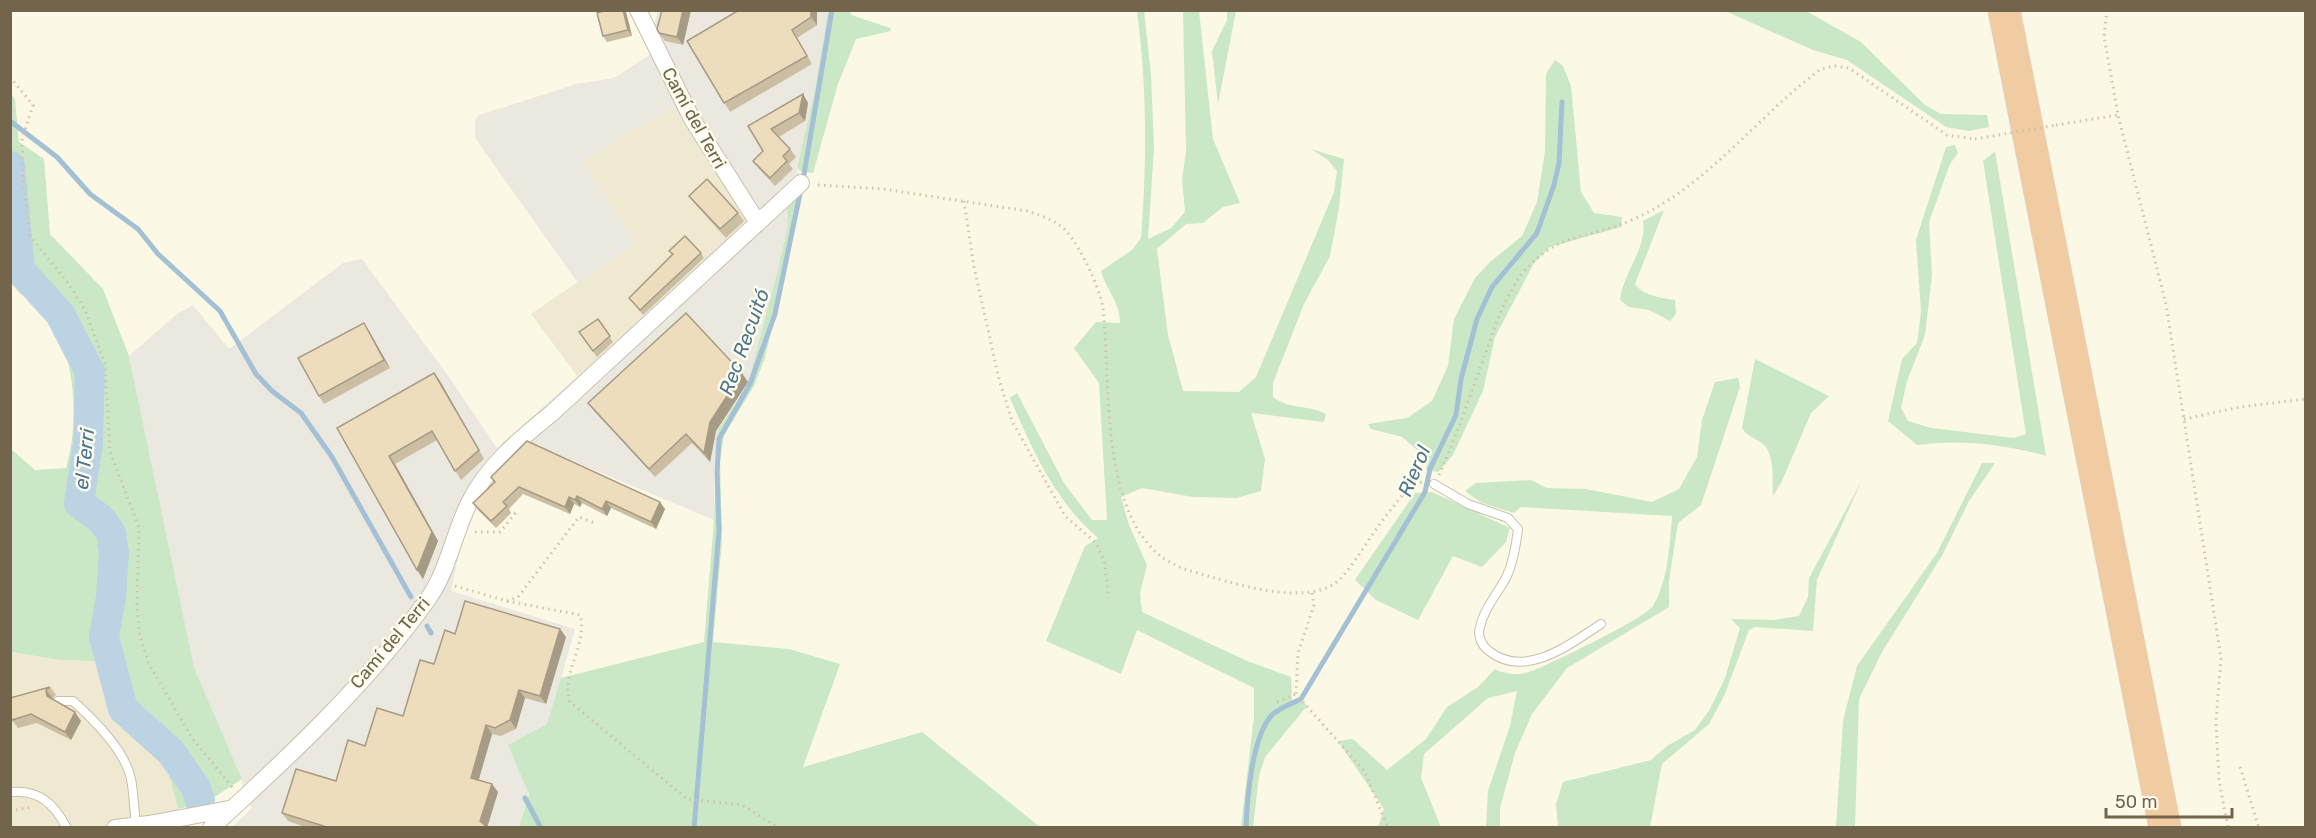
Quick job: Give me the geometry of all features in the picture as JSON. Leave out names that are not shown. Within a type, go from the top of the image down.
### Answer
[{"type":"highway","points":[[1987,10],[2144,828]]},
{"type":"highway","points":[[2004,10],[2165,828]]},
{"type":"street","name":"Camí del Terri","points":[[638,10],[692,119],[758,223]]},
{"type":"street","name":"Camí del Terri","points":[[211,828],[359,681],[430,597],[470,501],[493,468],[520,439],[552,413],[801,183]]},
{"type":"street","points":[[115,828],[147,826],[238,803]]},
{"type":"lane","points":[[1434,484],[1468,504],[1508,518],[1518,529],[1507,576],[1478,630],[1483,646],[1499,659],[1519,662],[1552,655],[1601,624]]},
{"type":"lane","points":[[58,701],[73,701],[91,717],[124,760],[147,826]]},
{"type":"lane","points":[[10,792],[24,790],[38,794],[60,814],[67,828]]},
{"type":"path","points":[[2108,10],[2104,36],[2118,115],[2166,304],[2220,658],[2216,722],[2219,780],[2228,828]]},
{"type":"path","points":[[801,183],[883,189],[1027,211],[1049,219],[1066,231],[1080,252],[1103,309],[1110,428],[1121,485],[1133,523],[1145,543],[1162,559],[1186,570],[1296,594],[1312,593],[1328,587],[1341,578],[1380,522],[1407,490],[1421,481],[1434,484],[1457,435],[1500,314],[1521,276],[1541,253],[1562,240],[1632,220],[1664,202],[1721,162],[1821,69],[1835,66],[1849,68],[1947,135],[1975,139],[2118,115]]},
{"type":"path","points":[[10,77],[33,105],[22,139],[23,181],[30,236],[85,310],[105,364],[110,452],[139,526],[137,604],[139,632],[148,662],[192,738],[238,803]]},
{"type":"path","points":[[964,201],[974,267],[999,380],[1012,421],[1065,516],[1096,543],[1104,561],[1109,598]]},
{"type":"path","points":[[2184,419],[2241,407],[2306,399]]},
{"type":"path","points":[[456,535],[472,532],[500,532],[518,510]]},
{"type":"path","points":[[507,601],[518,597],[579,517],[597,524]]},
{"type":"path","points":[[435,584],[459,586],[507,601],[580,615],[583,629],[566,689],[570,702],[687,799],[742,805],[779,828]]},
{"type":"path","points":[[1312,593],[1314,605],[1298,653],[1296,693],[1365,772],[1388,828]]},
{"type":"path","points":[[1277,702],[1296,693]]},
{"type":"path","points":[[2240,767],[2259,828]]},
{"type":"shaded area","points":[[658,11],[828,11],[815,89],[797,168],[801,183],[788,207],[788,226],[762,340],[748,384],[719,428],[714,472],[714,520],[520,439],[470,501],[451,591],[575,629],[519,827],[232,827],[252,808],[244,798],[242,779],[194,667],[129,356],[178,313],[193,305],[229,349],[343,263],[362,259],[449,377],[497,448],[750,222],[672,107],[582,162],[636,243],[578,283],[475,138],[475,120],[479,115],[577,84],[614,78],[649,55],[650,39]]},
{"type":"shaded area","points":[[672,107],[750,222],[578,377],[531,314],[635,243],[582,162]]},
{"type":"shaded area","points":[[10,652],[60,660],[95,661],[113,705],[131,730],[168,770],[184,827],[11,827]]},
{"type":"green space","points":[[828,11],[850,11],[851,15],[890,28],[891,31],[856,39],[838,84],[813,173],[800,171],[797,168],[815,89]]},
{"type":"green space","points":[[1137,11],[1144,11],[1151,74],[1154,148],[1148,239],[1171,228],[1185,212],[1182,179],[1186,151],[1183,11],[1199,11],[1213,139],[1240,203],[1223,207],[1203,223],[1186,224],[1157,249],[1168,335],[1183,391],[1239,392],[1256,377],[1334,192],[1337,171],[1328,160],[1311,149],[1344,159],[1339,208],[1330,256],[1304,304],[1273,383],[1273,397],[1286,404],[1326,414],[1324,422],[1251,413],[1265,459],[1261,491],[1237,498],[1193,497],[1142,488],[1121,497],[1129,525],[1147,565],[1140,593],[1142,612],[1247,661],[1291,677],[1292,700],[1304,702],[1307,706],[1265,757],[1259,776],[1253,827],[1241,827],[1254,716],[1254,688],[1137,630],[1121,674],[1046,641],[1085,546],[1098,538],[1069,508],[1046,474],[1010,398],[1017,393],[1064,483],[1092,520],[1107,520],[1099,383],[1074,348],[1096,322],[1120,323],[1116,302],[1101,271],[1132,250],[1141,238],[1145,124],[1143,68]]},
{"type":"green space","points":[[1227,11],[1236,11],[1218,104],[1212,51],[1227,20]]},
{"type":"green space","points":[[1725,11],[1806,11],[1861,42],[1925,105],[1941,114],[1987,115],[1989,127],[1969,131],[1946,127],[1847,60],[1813,50]]},
{"type":"green space","points":[[1555,60],[1563,66],[1571,86],[1581,192],[1594,213],[1622,217],[1621,227],[1550,247],[1534,263],[1495,337],[1483,391],[1453,455],[1438,472],[1426,470],[1428,459],[1402,437],[1371,429],[1368,424],[1407,418],[1432,401],[1448,366],[1454,319],[1475,278],[1490,262],[1522,236],[1537,202],[1545,151],[1546,74]]},
{"type":"green space","points":[[10,93],[15,99],[19,142],[44,159],[50,234],[103,289],[129,356],[194,667],[242,779],[207,802],[178,809],[168,770],[131,730],[113,705],[95,661],[60,660],[11,652],[11,449],[35,470],[66,468],[73,432],[74,412],[70,372],[59,336],[47,315],[11,283]]},
{"type":"green space","points":[[1955,145],[1958,153],[1950,164],[1929,222],[1932,275],[1925,335],[1907,381],[1901,408],[1908,421],[1931,428],[2014,438],[2026,434],[1983,161],[1995,151],[2046,456],[2014,448],[1982,444],[1950,442],[1917,445],[1888,421],[1902,359],[1917,343],[1921,312],[1916,240],[1946,147]]},
{"type":"green space","points":[[802,195],[765,358],[754,386],[724,435],[720,461],[722,541],[713,642],[789,649],[840,664],[803,767],[922,732],[1040,827],[519,827],[529,794],[508,745],[547,724],[561,678],[704,642],[719,428],[748,384],[788,226],[787,207],[795,198]]},
{"type":"green space","points":[[1664,210],[1635,284],[1648,294],[1675,300],[1676,314],[1670,321],[1649,310],[1629,307],[1620,300],[1625,280],[1642,242],[1643,221]]},
{"type":"green space","points":[[1755,359],[1829,396],[1811,413],[1782,481],[1773,496],[1772,463],[1768,451],[1762,443],[1742,428]]},
{"type":"green space","points":[[1738,378],[1740,387],[1701,505],[1678,523],[1669,581],[1669,607],[1567,668],[1532,714],[1515,753],[1500,808],[1500,827],[1486,827],[1488,791],[1510,726],[1517,691],[1488,698],[1424,754],[1421,778],[1441,827],[1378,827],[1384,809],[1338,741],[1353,739],[1387,770],[1426,739],[1447,707],[1478,687],[1495,669],[1510,674],[1526,673],[1572,653],[1646,612],[1653,606],[1662,586],[1669,550],[1672,516],[1521,507],[1514,513],[1482,503],[1465,491],[1476,483],[1531,480],[1547,488],[1586,489],[1652,502],[1679,489],[1697,457],[1702,420],[1715,382]]},
{"type":"green space","points":[[1982,463],[1995,463],[1969,501],[1943,554],[1882,652],[1859,699],[1855,827],[1836,827],[1843,721],[1857,666],[1937,553]]},
{"type":"green space","points":[[1862,480],[1817,580],[1813,631],[1755,627],[1749,630],[1724,696],[1709,724],[1662,764],[1650,827],[1558,827],[1556,804],[1563,782],[1651,760],[1667,746],[1695,730],[1710,709],[1725,678],[1740,628],[1731,619],[1774,620],[1799,616],[1808,597],[1809,578]]},
{"type":"green space","points":[[1432,492],[1510,528],[1506,542],[1482,567],[1453,556],[1418,620],[1376,600],[1355,580],[1415,493]]},
{"type":"building","points":[[606,10],[623,10],[628,30],[603,36],[597,13]]},
{"type":"building","points":[[662,10],[683,10],[677,37],[659,33],[657,29]]},
{"type":"building","points":[[739,10],[811,10],[811,17],[792,30],[807,56],[724,103],[687,41]]},
{"type":"building","points":[[803,94],[799,113],[771,129],[790,149],[783,156],[787,161],[770,178],[753,161],[763,151],[748,126]]},
{"type":"building","points":[[707,179],[738,213],[720,229],[689,196]]},
{"type":"building","points":[[685,236],[701,253],[640,310],[629,298],[673,254],[669,251]]},
{"type":"building","points":[[686,313],[742,373],[710,422],[704,453],[686,434],[649,469],[588,403]]},
{"type":"building","points":[[598,319],[610,336],[593,351],[579,332]]},
{"type":"building","points":[[364,323],[384,360],[319,396],[298,358]]},
{"type":"building","points":[[434,373],[479,450],[455,471],[432,431],[389,456],[432,532],[417,570],[337,428]]},
{"type":"building","points":[[527,441],[660,502],[651,522],[606,501],[602,509],[577,496],[575,500],[569,497],[565,507],[519,487],[503,502],[507,506],[491,521],[473,503],[495,482],[491,477]]},
{"type":"building","points":[[465,601],[560,629],[540,696],[519,690],[510,720],[495,728],[486,725],[471,778],[492,784],[480,821],[488,828],[330,828],[282,813],[296,769],[336,781],[348,740],[365,746],[377,708],[403,716],[420,660],[434,664],[445,630],[455,634]]},
{"type":"building","points":[[50,687],[46,690],[47,696],[75,712],[65,732],[31,714],[12,720],[10,698]]},
{"type":"waterway","name":"Rec Recuitó","points":[[803,180],[832,10]]},
{"type":"waterway","name":"Rierol","points":[[1246,828],[1252,768],[1265,725],[1272,715],[1301,699],[1425,492],[1430,469],[1456,415],[1461,379],[1477,319],[1492,287],[1537,233],[1554,185],[1559,163],[1562,102]]},
{"type":"waterway","points":[[10,121],[57,157],[90,194],[138,229],[158,254],[220,311],[256,374],[272,391],[301,413],[332,457],[411,597]]},
{"type":"waterway","name":"el Terri","points":[[10,166],[20,270],[60,314],[90,372],[88,443],[79,503],[101,519],[111,533],[114,553],[111,597],[104,637],[123,709],[171,752],[196,788],[200,801]]},
{"type":"waterway","name":"Rec Recuitó","points":[[694,828],[719,530],[717,473],[719,439],[750,384],[775,314],[801,189]]},
{"type":"waterway","points":[[427,626],[431,633]]},
{"type":"waterway","points":[[525,798],[541,828]]}]
